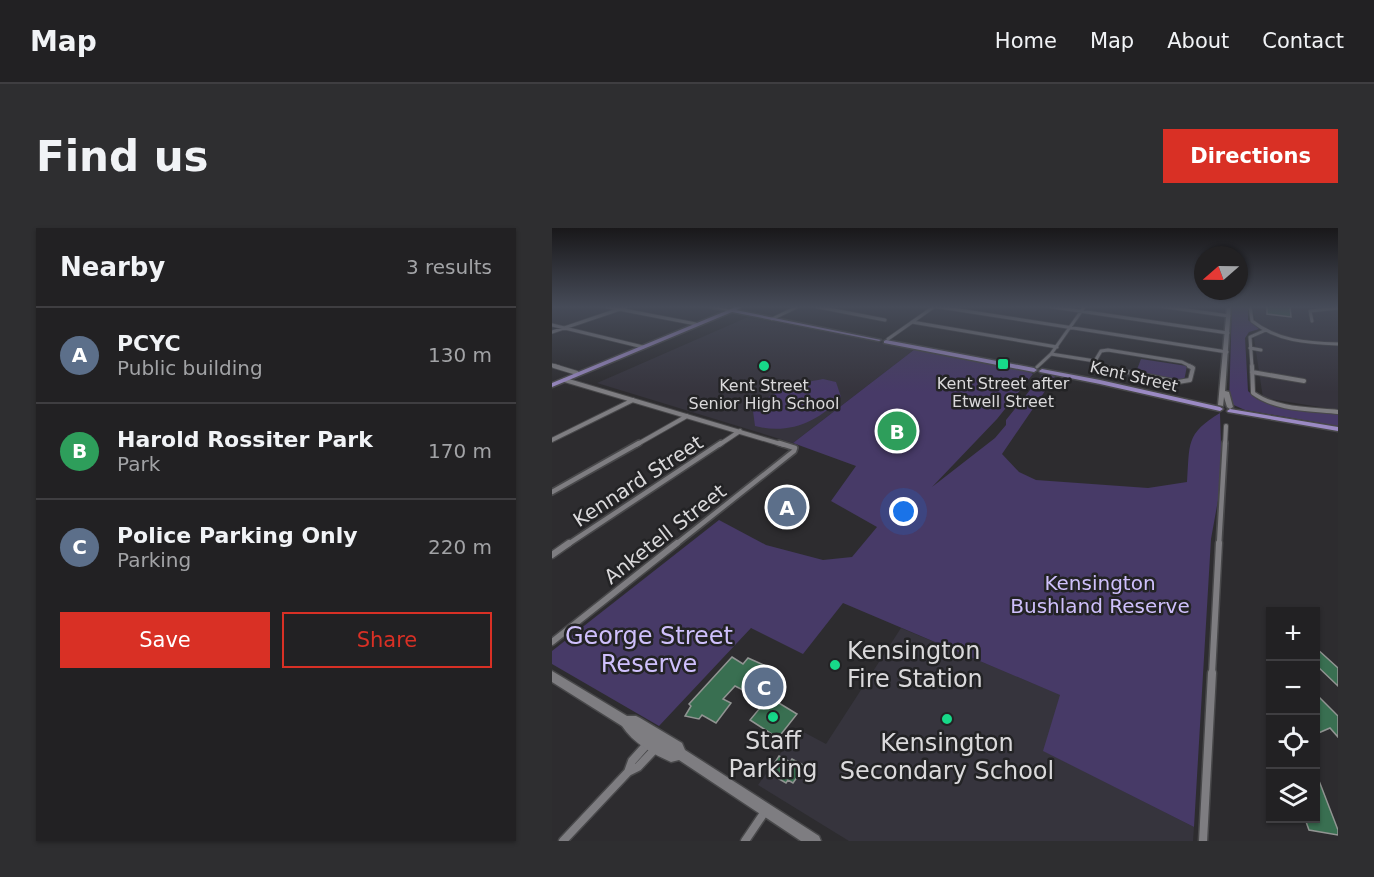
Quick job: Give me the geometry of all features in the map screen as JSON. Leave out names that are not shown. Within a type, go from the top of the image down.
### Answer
[{"type":"main road","points":[[552,384],[671,335]]},
{"type":"main road","points":[[552,384],[672,335]]},
{"type":"main road","name":"Kent Street","points":[[852,335],[1040,368],[1230,409]]},
{"type":"main road","points":[[1230,409],[1338,429]]},
{"type":"street","points":[[591,335],[642,347]]},
{"type":"street","points":[[886,339],[893,335]]},
{"type":"street","points":[[985,335],[1057,347]]},
{"type":"street","points":[[1040,368],[1065,335]]},
{"type":"street","points":[[1111,335],[1227,353]]},
{"type":"street","points":[[1228,335],[1226,392],[1230,409]]},
{"type":"street","points":[[1252,335],[1253,393],[1260,399],[1338,412]]},
{"type":"street","points":[[1281,335],[1301,341],[1338,344]]},
{"type":"street","points":[[1251,348],[1261,350]]},
{"type":"street","points":[[1108,350],[1182,362],[1192,367],[1192,378],[1188,382],[1178,382],[1147,374],[1098,367],[1094,364],[1095,362],[1101,351],[1108,350]]},
{"type":"street","points":[[1220,407],[1227,353]]},
{"type":"street","points":[[1051,354],[1095,362]]},
{"type":"street","points":[[552,365],[577,373]]},
{"type":"street","points":[[1251,372],[1304,381]]},
{"type":"street","points":[[566,380],[740,431]]},
{"type":"street","points":[[552,440],[633,400]]},
{"type":"street","points":[[552,492],[687,416]]},
{"type":"street","points":[[1203,841],[1226,426]]},
{"type":"street","name":"Anketell Street","points":[[552,642],[794,452],[795,448],[740,431]]},
{"type":"street","name":"Kennard Street","points":[[552,555],[740,431]]},
{"type":"street","points":[[552,674],[626,722],[630,730],[656,740],[671,756],[680,754],[814,841]]},
{"type":"street","points":[[563,841],[628,772],[638,767],[656,740]]},
{"type":"street","points":[[746,841],[766,810]]},
{"type":"shaded area","name":"Kent Street Senior High School","points":[[708,335],[840,335],[915,349],[793,443],[597,383]]},
{"type":"shaded area","points":[[1258,335],[1338,335],[1338,410],[1263,398],[1254,338]]},
{"type":"shaded area","name":"Kensington Secondary School","points":[[901,628],[1061,695],[1044,751],[1194,827],[1193,841],[849,841],[758,785],[798,729],[826,744]]},
{"type":"green space","points":[[1231,335],[1247,335],[1245,338],[1248,391],[1266,403],[1338,414],[1338,426],[1245,410],[1229,403]]},
{"type":"green space","name":"Kensington Bushland Reserve","points":[[915,349],[1028,371],[1033,374],[997,419],[932,487],[995,438],[1006,425],[1006,420],[1042,375],[1056,375],[1002,454],[1019,472],[1036,480],[1148,488],[1187,482],[1188,458],[1195,434],[1200,427],[1220,413],[1222,478],[1211,539],[1194,827],[1043,751],[1060,695],[843,603],[803,654],[751,628],[659,726],[552,664],[552,651],[719,520],[766,545],[823,560],[852,557],[877,527],[831,501],[856,466],[793,443]]},
{"type":"green space","points":[[1141,359],[1187,366],[1184,381],[1136,372]]},
{"type":"green space","points":[[823,379],[836,382],[841,397],[813,420],[779,429],[755,426],[753,411],[769,397],[793,386]]},
{"type":"building","points":[[1320,652],[1338,668],[1338,686],[1320,669]]},
{"type":"building","points":[[732,657],[743,664],[748,658],[766,666],[763,669],[765,671],[752,687],[749,686],[745,691],[735,686],[723,699],[731,703],[716,723],[702,715],[699,719],[685,716],[691,706],[689,704]]},
{"type":"building","name":"Staff Parking","points":[[769,697],[797,714],[778,738],[750,720]]},
{"type":"building","points":[[1320,698],[1338,716],[1338,737],[1330,728],[1320,732]]},
{"type":"building","points":[[779,756],[790,762],[792,759],[805,766],[793,783],[788,780],[786,783],[779,779],[781,776],[770,770]]},
{"type":"building","points":[[1320,783],[1338,835],[1309,830],[1306,823],[1320,823]]},
{"type":"place","name":"Kent Street after Etwell Street","points":[[1003,364]]},
{"type":"place","name":"Kent Street Senior High School","points":[[764,366]]},
{"type":"place","name":"Harold Rossiter Park","points":[[897,431]]},
{"type":"place","name":"PCYC","points":[[787,507]]},
{"type":"place","name":"Kensington Fire Station","points":[[835,665]]},
{"type":"place","name":"Police Parking Only","points":[[764,687]]},
{"type":"place","name":"Staff Parking","points":[[773,717]]},
{"type":"place","name":"Kensington Secondary School","points":[[947,719]]},
{"type":"park label","name":"George Street Reserve","points":[[649,650]]}]
